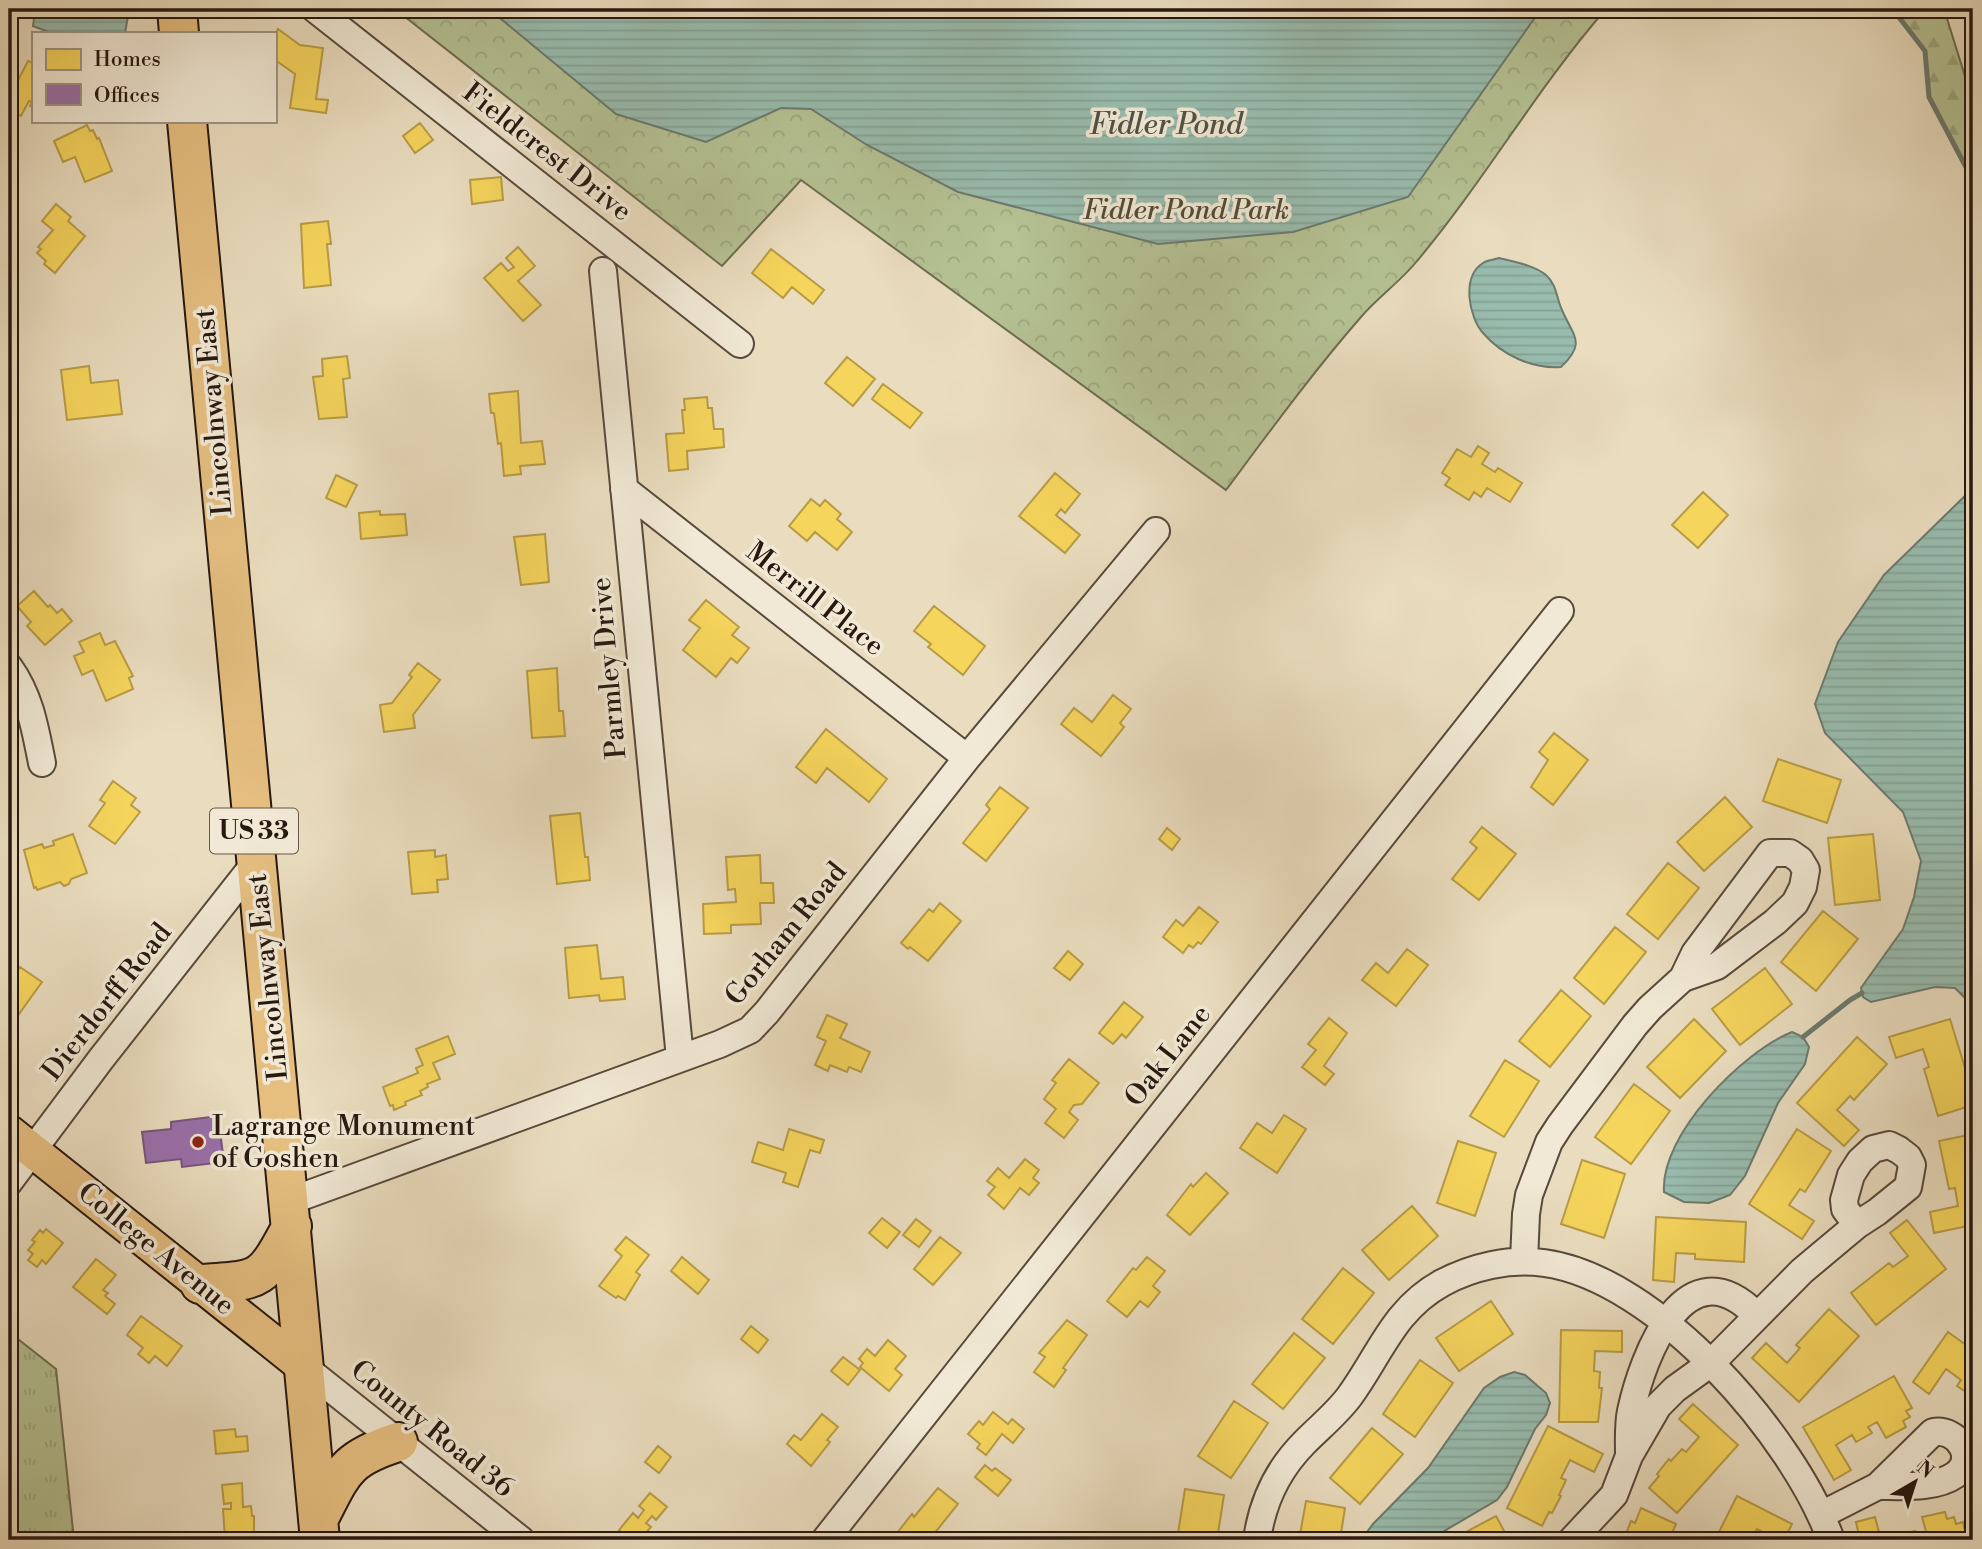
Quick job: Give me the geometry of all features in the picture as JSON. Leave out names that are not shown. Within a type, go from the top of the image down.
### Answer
[{"type":"highway","points":[[177,9],[179,32]]},
{"type":"highway","name":"Lincolnway East","points":[[187,122],[319,1530]]},
{"type":"highway","points":[[200,1284],[248,1280],[261,1274],[274,1260],[291,1213]]},
{"type":"highway","points":[[319,1530],[342,1475],[355,1460],[369,1451],[398,1443]]},
{"type":"main road","name":"College Avenue","points":[[21,1141],[304,1367]]},
{"type":"street","name":"Fieldcrest Drive","points":[[315,9],[740,344]]},
{"type":"street","name":"Parmley Drive","points":[[603,271],[680,1058]]},
{"type":"street","name":"Merrill Place","points":[[624,489],[967,758]]},
{"type":"street","name":"Gorham Road","points":[[291,1213],[736,1038],[750,1030],[967,758],[1156,531]]},
{"type":"street","name":"Oak Lane","points":[[825,1540],[1560,611]]},
{"type":"street","points":[[9,667],[32,712],[42,763]]},
{"type":"street","points":[[1524,1261],[1526,1214],[1535,1175],[1549,1142],[1560,1125],[1635,1025],[1683,978],[1695,953],[1770,853],[1790,853],[1800,860],[1805,870],[1803,887],[1795,903],[1775,922],[1717,966],[1683,978]]},
{"type":"street","name":"Dierdorff Road","points":[[9,1182],[21,1141],[101,1059],[257,862]]},
{"type":"street","points":[[1572,1540],[1614,1495],[1629,1456],[1658,1406],[1711,1363],[1802,1271],[1857,1225]]},
{"type":"street","points":[[1257,1540],[1264,1507],[1280,1472],[1303,1444],[1345,1402],[1391,1328],[1405,1312],[1421,1297],[1459,1275],[1500,1263],[1524,1261],[1543,1262],[1583,1273],[1610,1286],[1664,1323],[1711,1363],[1774,1436],[1796,1469],[1831,1540]]},
{"type":"street","points":[[1629,1456],[1630,1415],[1639,1382],[1664,1323],[1684,1303],[1705,1292],[1717,1292],[1735,1298],[1756,1315]]},
{"type":"street","name":"County Road 36","points":[[304,1367],[521,1540]]},
{"type":"street","points":[[1821,1515],[1878,1486]]},
{"type":"green space","name":"Fidler Pond Park","points":[[395,9],[1606,9],[1557,70],[1442,230],[1411,268],[1343,338],[1226,490],[801,180],[722,266]]},
{"type":"green space","points":[[1898,9],[1944,9],[1973,102],[1973,192],[1968,171],[1929,97],[1925,51],[1898,16]]},
{"type":"green space","points":[[9,1332],[56,1369],[74,1540],[21,1540],[9,1522]]},
{"type":"water","points":[[45,9],[129,9],[125,32],[48,32],[33,26],[34,18]]},
{"type":"water","name":"Fidler Pond","points":[[489,9],[1541,9],[1408,197],[1293,232],[1158,244],[958,192],[867,145],[811,109],[781,108],[706,142],[616,114]]},
{"type":"water","points":[[1499,258],[1536,269],[1552,283],[1576,345],[1574,352],[1561,367],[1539,366],[1518,359],[1499,348],[1478,326],[1471,308],[1472,278],[1483,263]]},
{"type":"water","points":[[1973,488],[1973,1006],[1955,988],[1935,987],[1871,1002],[1863,997],[1861,988],[1903,929],[1914,897],[1921,861],[1903,812],[1825,733],[1815,704],[1838,642],[1884,575]]},
{"type":"water","points":[[1792,1032],[1803,1037],[1809,1047],[1805,1064],[1778,1103],[1745,1176],[1730,1195],[1709,1203],[1684,1202],[1664,1192],[1666,1170],[1675,1146],[1708,1098],[1750,1057]]},
{"type":"water","points":[[1514,1372],[1525,1375],[1546,1393],[1550,1403],[1507,1487],[1497,1500],[1429,1540],[1361,1540],[1373,1524],[1428,1468],[1484,1388],[1500,1377]]},
{"type":"building: Homes","points":[[278,29],[300,45],[323,48],[316,99],[328,100],[326,113],[290,108],[295,74],[276,61]]},
{"type":"building: Homes","points":[[28,61],[32,63],[32,102],[29,101],[21,116],[9,110],[9,87],[13,90]]},
{"type":"building: Homes","points":[[420,123],[433,140],[415,153],[403,136]]},
{"type":"building: Homes","points":[[87,125],[97,139],[99,138],[112,171],[85,182],[75,157],[63,162],[54,141]]},
{"type":"building: Homes","points":[[501,177],[503,200],[472,204],[470,180]]},
{"type":"building: Homes","points":[[56,204],[71,217],[68,221],[85,236],[55,273],[44,264],[46,261],[37,253],[41,249],[38,247],[53,230],[42,221]]},
{"type":"building: Homes","points":[[328,221],[331,285],[304,288],[301,224]]},
{"type":"building: Homes","points":[[518,247],[535,266],[518,281],[541,305],[523,321],[484,278],[501,263],[508,271],[514,267],[506,258]]},
{"type":"building: Homes","points":[[771,249],[824,290],[813,304],[792,287],[783,298],[752,273]]},
{"type":"building: Homes","points":[[347,356],[350,378],[343,379],[347,417],[319,419],[313,377],[323,376],[322,359]]},
{"type":"building: Homes","points":[[847,357],[875,379],[853,406],[825,383]]},
{"type":"building: Homes","points":[[89,366],[91,383],[118,380],[122,414],[67,420],[61,370]]},
{"type":"building: Homes","points":[[883,384],[922,413],[910,428],[872,399]]},
{"type":"building: Homes","points":[[518,391],[521,443],[542,441],[545,464],[520,466],[521,474],[504,476],[501,443],[498,444],[489,394]]},
{"type":"building: Homes","points":[[707,397],[708,408],[712,408],[714,429],[723,429],[724,447],[687,451],[688,469],[669,471],[666,434],[684,433],[684,399]]},
{"type":"building: Homes","points":[[1478,446],[1489,453],[1482,464],[1495,472],[1498,468],[1522,483],[1510,502],[1487,488],[1481,497],[1474,492],[1469,500],[1445,485],[1450,478],[1442,473],[1457,449],[1471,457]]},
{"type":"building: Homes","points":[[1055,473],[1080,494],[1065,513],[1061,509],[1056,515],[1080,535],[1065,553],[1019,516]]},
{"type":"building: Homes","points":[[336,475],[357,485],[346,507],[326,498]]},
{"type":"building: Homes","points":[[1703,492],[1728,515],[1698,548],[1672,525]]},
{"type":"building: Homes","points":[[811,499],[820,506],[825,500],[841,514],[837,519],[852,532],[837,550],[815,532],[807,541],[789,526]]},
{"type":"building: Homes","points":[[380,511],[380,515],[405,514],[407,535],[361,539],[359,513]]},
{"type":"building: Homes","points":[[545,534],[549,582],[521,585],[514,537]]},
{"type":"building: Homes","points":[[34,591],[48,607],[50,605],[57,613],[62,609],[72,621],[45,645],[27,626],[31,622],[17,606]]},
{"type":"building: Homes","points":[[706,600],[739,627],[732,635],[749,648],[737,663],[731,658],[716,677],[683,650],[700,628],[689,620]]},
{"type":"building: Homes","points":[[934,606],[985,646],[963,675],[928,647],[931,644],[914,631]]},
{"type":"building: Homes","points":[[100,633],[105,645],[115,641],[133,676],[129,678],[133,689],[106,701],[93,670],[82,675],[74,656],[84,652],[79,642]]},
{"type":"building: Homes","points":[[418,663],[440,680],[413,715],[415,728],[384,732],[380,705],[392,703],[412,677],[409,675]]},
{"type":"building: Homes","points":[[557,668],[559,711],[563,711],[565,736],[532,738],[527,671]]},
{"type":"building: Homes","points":[[1113,695],[1131,709],[1120,723],[1124,727],[1101,756],[1061,724],[1074,708],[1092,722]]},
{"type":"building: Homes","points":[[826,729],[887,779],[869,802],[827,768],[816,783],[796,767]]},
{"type":"building: Homes","points":[[1554,733],[1588,760],[1553,805],[1531,787],[1548,760],[1539,752]]},
{"type":"building: Homes","points":[[1778,759],[1841,780],[1827,823],[1763,801]]},
{"type":"building: Homes","points":[[113,781],[136,798],[131,805],[140,812],[115,844],[89,826],[105,803],[100,800]]},
{"type":"building: Homes","points":[[1000,787],[1028,808],[986,861],[963,843],[990,809],[986,805]]},
{"type":"building: Homes","points":[[1725,797],[1752,827],[1704,871],[1677,842]]},
{"type":"building: Homes","points":[[580,813],[590,880],[557,884],[550,816]]},
{"type":"building: Homes","points":[[1482,827],[1516,854],[1479,900],[1452,879],[1477,848],[1470,842]]},
{"type":"building: Homes","points":[[1167,828],[1180,839],[1172,850],[1159,839]]},
{"type":"building: Homes","points":[[73,834],[87,873],[71,879],[69,884],[64,886],[60,882],[37,890],[34,888],[24,850],[42,844],[44,848],[54,845],[53,841]]},
{"type":"building: Homes","points":[[1873,834],[1880,900],[1835,905],[1828,838]]},
{"type":"building: Homes","points":[[435,850],[435,857],[446,855],[448,879],[437,880],[438,892],[412,894],[408,852]]},
{"type":"building: Homes","points":[[760,855],[761,883],[773,883],[774,903],[760,903],[761,924],[731,925],[731,933],[704,934],[703,904],[736,902],[735,889],[728,890],[726,857]]},
{"type":"building: Homes","points":[[1668,863],[1699,888],[1658,939],[1627,914]]},
{"type":"building: Homes","points":[[940,903],[961,921],[928,961],[901,943],[929,909],[933,912]]},
{"type":"building: Homes","points":[[1199,907],[1218,922],[1201,944],[1198,942],[1193,948],[1189,945],[1183,953],[1163,937],[1176,920],[1183,926]]},
{"type":"building: Homes","points":[[1823,911],[1858,939],[1816,991],[1781,962]]},
{"type":"building: Homes","points":[[1615,927],[1646,952],[1604,1004],[1574,978]]},
{"type":"building: Homes","points":[[597,945],[601,979],[623,977],[625,999],[600,1001],[599,995],[569,998],[565,948]]},
{"type":"building: Homes","points":[[1407,949],[1428,965],[1396,1006],[1362,980],[1376,963],[1388,973]]},
{"type":"building: Homes","points":[[1068,951],[1083,964],[1070,980],[1054,968]]},
{"type":"building: Homes","points":[[20,967],[42,982],[9,1028],[9,983]]},
{"type":"building: Homes","points":[[1765,968],[1792,1004],[1740,1045],[1712,1009]]},
{"type":"building: Homes","points":[[1561,990],[1591,1016],[1550,1067],[1519,1041]]},
{"type":"building: Homes","points":[[1124,1002],[1143,1017],[1126,1038],[1122,1034],[1113,1044],[1099,1033]]},
{"type":"building: Homes","points":[[827,1015],[847,1024],[840,1038],[870,1052],[861,1072],[849,1067],[847,1072],[830,1065],[828,1071],[815,1065],[826,1041],[817,1037]]},
{"type":"building: Homes","points":[[1329,1018],[1347,1033],[1324,1066],[1334,1074],[1325,1085],[1302,1067],[1316,1050],[1308,1044]]},
{"type":"building: Homes","points":[[1694,1019],[1726,1051],[1680,1098],[1647,1067]]},
{"type":"building: Homes","points":[[1950,1019],[1973,1094],[1973,1105],[1938,1116],[1924,1069],[1929,1067],[1923,1049],[1896,1058],[1889,1037]]},
{"type":"building: Homes","points":[[448,1036],[455,1054],[433,1063],[440,1079],[427,1084],[428,1087],[420,1091],[422,1095],[394,1110],[383,1087],[418,1073],[416,1068],[423,1065],[416,1049]]},
{"type":"building: Homes","points":[[1857,1037],[1887,1064],[1854,1100],[1850,1096],[1837,1110],[1859,1130],[1844,1146],[1797,1103]]},
{"type":"building: Homes","points":[[1069,1059],[1099,1083],[1082,1104],[1074,1105],[1069,1112],[1078,1120],[1064,1138],[1045,1123],[1056,1109],[1044,1099],[1056,1083],[1052,1080]]},
{"type":"building: Homes","points":[[1505,1060],[1539,1081],[1504,1137],[1470,1116]]},
{"type":"building: Homes","points":[[1634,1084],[1670,1111],[1631,1164],[1595,1137]]},
{"type":"building: Homes","points":[[1284,1115],[1306,1129],[1277,1173],[1240,1148],[1257,1123],[1272,1133]]},
{"type":"building: Homes","points":[[789,1129],[824,1140],[820,1153],[810,1150],[798,1187],[783,1182],[786,1173],[752,1162],[758,1142],[783,1150]]},
{"type":"building: Homes","points":[[1797,1129],[1831,1151],[1805,1192],[1800,1189],[1789,1205],[1814,1221],[1802,1239],[1749,1204]]},
{"type":"building: Homes","points":[[1973,1134],[1973,1225],[1934,1233],[1930,1212],[1958,1206],[1955,1188],[1949,1189],[1939,1141]]},
{"type":"building: Homes","points":[[1458,1141],[1496,1153],[1475,1216],[1437,1203]]},
{"type":"building: Homes","points":[[1025,1159],[1039,1170],[1033,1178],[1039,1183],[1029,1195],[1020,1188],[1004,1209],[988,1195],[995,1187],[987,1181],[998,1168],[1009,1178]]},
{"type":"building: Homes","points":[[1582,1160],[1625,1174],[1604,1238],[1561,1224]]},
{"type":"building: Homes","points":[[1206,1173],[1228,1193],[1190,1235],[1167,1215],[1191,1184],[1193,1187]]},
{"type":"building: Homes","points":[[1412,1206],[1438,1236],[1389,1280],[1362,1250]]},
{"type":"building: Homes","points":[[1656,1217],[1746,1222],[1744,1262],[1695,1259],[1695,1254],[1676,1253],[1674,1282],[1653,1280]]},
{"type":"building: Homes","points":[[882,1218],[900,1232],[887,1248],[869,1233]]},
{"type":"building: Homes","points":[[916,1219],[931,1231],[919,1247],[903,1235]]},
{"type":"building: Homes","points":[[1907,1220],[1946,1269],[1876,1325],[1851,1293],[1889,1263],[1893,1267],[1908,1256],[1890,1233]]},
{"type":"building: Homes","points":[[46,1229],[63,1243],[46,1264],[42,1260],[37,1267],[28,1260],[33,1254],[28,1250],[40,1230],[43,1233]]},
{"type":"building: Homes","points":[[626,1237],[649,1255],[636,1272],[640,1275],[625,1300],[618,1296],[616,1298],[599,1286],[622,1256],[615,1250]]},
{"type":"building: Homes","points":[[940,1237],[961,1253],[933,1285],[914,1269]]},
{"type":"building: Homes","points":[[682,1257],[709,1280],[698,1294],[671,1271]]},
{"type":"building: Homes","points":[[1147,1257],[1165,1271],[1153,1286],[1160,1292],[1148,1307],[1140,1301],[1127,1317],[1107,1301],[1133,1268],[1136,1270]]},
{"type":"building: Homes","points":[[96,1259],[116,1275],[103,1290],[108,1293],[105,1296],[115,1304],[107,1314],[73,1287]]},
{"type":"building: Homes","points":[[1343,1268],[1374,1293],[1333,1344],[1302,1319]]},
{"type":"building: Homes","points":[[1491,1301],[1513,1334],[1459,1371],[1436,1338]]},
{"type":"building: Homes","points":[[1829,1309],[1859,1336],[1799,1402],[1752,1358],[1766,1343],[1787,1363],[1800,1348],[1796,1345]]},
{"type":"building: Homes","points":[[141,1316],[182,1346],[167,1366],[155,1356],[149,1363],[138,1354],[143,1348],[127,1335]]},
{"type":"building: Homes","points":[[1067,1320],[1087,1335],[1063,1368],[1066,1370],[1054,1387],[1034,1372],[1045,1357],[1039,1353]]},
{"type":"building: Homes","points":[[751,1326],[768,1340],[758,1353],[741,1339]]},
{"type":"building: Homes","points":[[1561,1330],[1622,1331],[1622,1352],[1595,1351],[1594,1371],[1600,1372],[1599,1388],[1602,1388],[1598,1422],[1559,1422]]},
{"type":"building: Homes","points":[[1948,1332],[1973,1350],[1972,1396],[1957,1386],[1961,1380],[1946,1369],[1929,1394],[1913,1382]]},
{"type":"building: Homes","points":[[1294,1333],[1325,1358],[1283,1409],[1252,1384]]},
{"type":"building: Homes","points":[[888,1340],[906,1356],[895,1369],[902,1375],[889,1391],[860,1367],[863,1363],[859,1359],[867,1349],[875,1356]]},
{"type":"building: Homes","points":[[843,1357],[860,1370],[848,1385],[831,1371]]},
{"type":"building: Homes","points":[[1420,1360],[1453,1383],[1415,1437],[1383,1414]]},
{"type":"building: Homes","points":[[1894,1376],[1912,1408],[1906,1411],[1910,1417],[1903,1421],[1906,1427],[1886,1438],[1877,1422],[1868,1427],[1872,1433],[1856,1442],[1852,1435],[1836,1445],[1851,1470],[1834,1480],[1803,1427]]},
{"type":"building: Homes","points":[[1234,1401],[1268,1423],[1231,1478],[1198,1456]]},
{"type":"building: Homes","points":[[1693,1404],[1738,1445],[1677,1513],[1649,1488],[1669,1459],[1671,1461],[1682,1449],[1686,1452],[1699,1437],[1679,1419]]},
{"type":"building: Homes","points":[[993,1412],[1008,1424],[1012,1419],[1024,1429],[1013,1443],[1002,1434],[986,1455],[977,1448],[980,1444],[968,1434],[979,1421],[983,1425]]},
{"type":"building: Homes","points":[[822,1414],[838,1427],[811,1466],[787,1444],[794,1435],[801,1440]]},
{"type":"building: Homes","points":[[1548,1426],[1603,1454],[1594,1472],[1570,1460],[1561,1478],[1566,1480],[1559,1495],[1561,1496],[1542,1526],[1507,1508]]},
{"type":"building: Homes","points":[[1372,1428],[1403,1454],[1360,1504],[1330,1478]]},
{"type":"building: Homes","points":[[235,1429],[236,1437],[247,1436],[248,1451],[216,1454],[214,1431]]},
{"type":"building: Homes","points":[[658,1446],[671,1457],[659,1473],[645,1462]]},
{"type":"building: Homes","points":[[985,1465],[992,1471],[995,1468],[1011,1480],[998,1496],[975,1477]]},
{"type":"building: Homes","points":[[242,1483],[243,1507],[251,1506],[254,1516],[254,1536],[225,1539],[223,1509],[231,1509],[231,1503],[224,1504],[222,1485]]},
{"type":"building: Homes","points":[[938,1488],[958,1504],[929,1540],[906,1540],[897,1533]]},
{"type":"building: Homes","points":[[1185,1489],[1224,1495],[1217,1540],[1177,1540]]},
{"type":"building: Homes","points":[[650,1493],[667,1507],[656,1520],[652,1516],[646,1523],[651,1527],[640,1540],[631,1540],[619,1530],[633,1513],[638,1518],[644,1510],[639,1506]]},
{"type":"building: Homes","points":[[1737,1496],[1792,1524],[1784,1540],[1778,1540],[1757,1529],[1751,1540],[1715,1540]]},
{"type":"building: Homes","points":[[1306,1501],[1345,1508],[1340,1540],[1299,1540]]},
{"type":"building: Homes","points":[[1641,1508],[1676,1524],[1669,1540],[1624,1539],[1631,1521],[1635,1523]]},
{"type":"building: Homes","points":[[1945,1512],[1947,1519],[1954,1517],[1956,1524],[1963,1522],[1967,1540],[1899,1540],[1898,1535],[1915,1531],[1917,1537],[1927,1535],[1922,1517]]},
{"type":"building: Homes","points":[[1496,1516],[1509,1540],[1451,1540]]},
{"type":"building: Homes","points":[[1875,1517],[1881,1540],[1860,1540],[1856,1522]]},
{"type":"building: Offices","points":[[218,1116],[224,1162],[182,1167],[181,1159],[146,1163],[142,1132],[171,1129],[171,1122]]},
{"type":"waterway","points":[[1898,9],[1898,16],[1925,51],[1929,97],[1968,171],[1973,192]]},
{"type":"waterway","points":[[1803,1037],[1862,993]]},
{"type":"railway","points":[[1966,9],[1973,31]]},
{"type":"place","name":"Lagrange Monument of Goshen","points":[[198,1142]]}]
